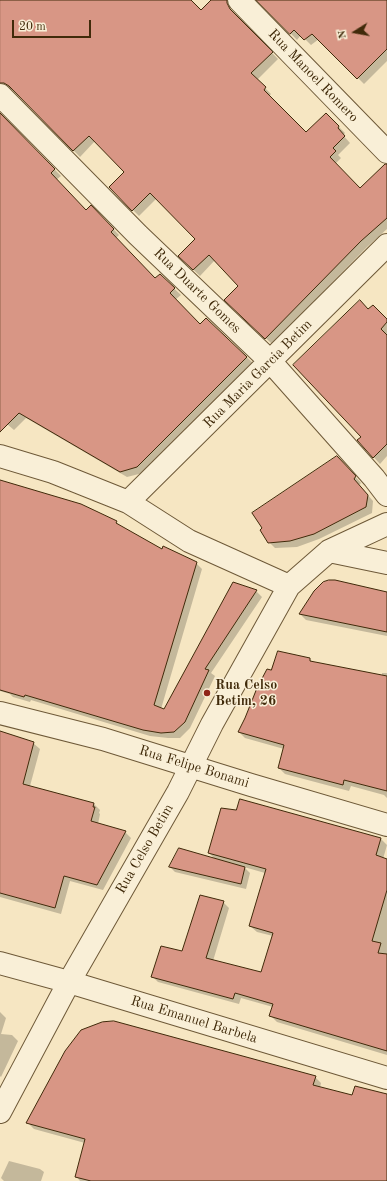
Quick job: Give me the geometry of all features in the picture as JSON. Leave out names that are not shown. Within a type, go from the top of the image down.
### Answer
[{"type":"street","name":"Rua Manoel Romero","points":[[239,0],[387,152]]},
{"type":"street","name":"Rua Duarte Gomes","points":[[0,95],[138,235],[270,361],[374,478],[387,495]]},
{"type":"street","name":"Rua Maria Garcia Betim","points":[[128,502],[387,245]]},
{"type":"street","points":[[0,456],[53,472],[128,502],[189,541],[289,586],[329,552],[387,524]]},
{"type":"street","points":[[329,552],[387,563]]},
{"type":"street","name":"Rua Celso Betim","points":[[0,1112],[69,982],[174,798],[212,724],[289,586]]},
{"type":"street","name":"Rua Felipe Bonami","points":[[0,713],[103,739],[387,825]]},
{"type":"street","name":"Rua Emanuel Barbela","points":[[0,963],[69,982],[387,1078]]},
{"type":"building","points":[[0,0],[191,0],[201,10],[211,0],[227,0],[230,9],[273,52],[251,73],[266,87],[264,90],[306,132],[326,113],[339,126],[338,128],[345,136],[333,148],[336,151],[330,157],[360,188],[385,164],[387,164],[387,218],[361,241],[265,339],[224,300],[238,286],[209,255],[193,270],[178,256],[195,239],[150,193],[132,211],[109,187],[124,172],[89,136],[73,151],[9,86],[4,83],[0,83]]},
{"type":"building","points":[[256,0],[387,0],[387,49],[357,79],[312,34],[304,40],[294,30],[290,34]]},
{"type":"building","points":[[0,113],[55,169],[51,173],[86,210],[91,205],[114,229],[111,232],[155,278],[160,274],[175,288],[170,293],[200,324],[206,318],[247,357],[137,467],[120,472],[19,413],[0,432]]},
{"type":"building","points":[[360,300],[368,309],[373,305],[387,319],[387,322],[381,329],[387,335],[387,444],[373,458],[357,440],[361,437],[293,365]]},
{"type":"building","points":[[337,456],[356,476],[354,479],[368,495],[366,507],[314,534],[290,541],[268,543],[260,530],[262,528],[252,513]]},
{"type":"building","points":[[0,480],[81,504],[117,521],[116,523],[162,549],[163,546],[197,562],[154,705],[164,709],[233,582],[257,590],[205,669],[209,670],[185,722],[174,732],[161,733],[143,730],[25,695],[24,697],[0,690]]},
{"type":"building","points":[[335,580],[387,592],[387,632],[299,614],[314,591],[323,582]]},
{"type":"building","points":[[278,651],[310,658],[310,661],[387,676],[387,791],[344,780],[343,785],[278,768],[284,745],[238,732],[257,688],[267,669],[271,670]]},
{"type":"building","points":[[0,731],[34,742],[23,784],[94,803],[93,807],[95,807],[91,821],[126,831],[97,885],[64,876],[55,908],[0,893]]},
{"type":"building","points":[[240,799],[381,838],[376,855],[387,859],[387,890],[372,941],[381,943],[378,953],[387,954],[387,1051],[269,1016],[273,1004],[235,993],[233,999],[151,977],[161,946],[182,951],[200,895],[224,901],[206,958],[261,972],[273,933],[249,926],[266,869],[208,853],[221,808],[236,810]]},
{"type":"building","points":[[179,848],[245,867],[241,884],[169,867]]},
{"type":"building","points":[[114,1021],[316,1076],[313,1085],[352,1095],[355,1086],[387,1094],[387,1181],[91,1181],[75,1177],[85,1139],[26,1123],[65,1051],[81,1030],[102,1022]]},
{"type":"place","name":"Rua Celso Betim, 26","points":[[207,693]]}]
